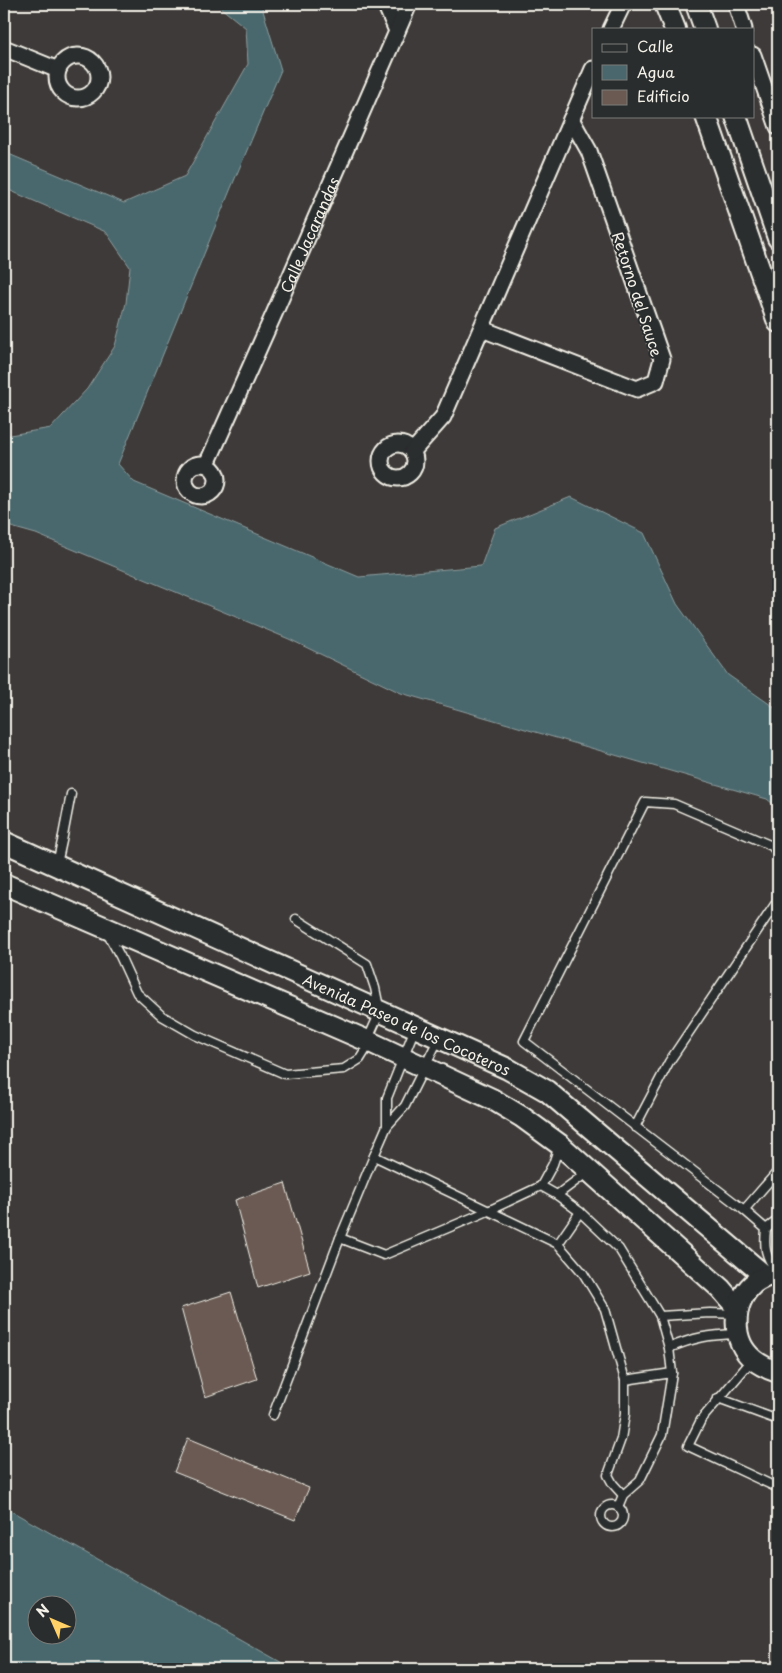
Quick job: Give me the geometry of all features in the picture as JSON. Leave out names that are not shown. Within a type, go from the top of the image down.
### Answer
[{"type":"street","points":[[386,4],[397,31]]},
{"type":"street","name":"Calle Jacarandas","points":[[207,464],[409,4]]},
{"type":"street","points":[[611,28],[623,4]]},
{"type":"street","points":[[665,4],[675,28]]},
{"type":"street","points":[[696,4],[705,28]]},
{"type":"street","points":[[736,4],[744,28]]},
{"type":"street","points":[[4,48],[58,70]]},
{"type":"street","points":[[754,58],[778,127]]},
{"type":"street","points":[[412,452],[443,417],[592,71]]},
{"type":"street","points":[[707,118],[778,322]]},
{"type":"street","points":[[737,118],[778,238]]},
{"type":"street","name":"Retorno del Sauce","points":[[482,328],[637,389],[656,381],[662,360],[589,151],[571,119]]},
{"type":"street","name":"Avenida Paseo de los Cocoteros","points":[[4,842],[508,1069],[547,1091],[774,1274]]},
{"type":"street","points":[[4,884],[426,1067],[492,1099],[522,1117],[560,1144],[721,1289],[737,1312]]},
{"type":"street","points":[[774,1274],[753,1284],[743,1296],[737,1312],[737,1334],[743,1348],[752,1359],[765,1368],[778,1372]]},
{"type":"lane","points":[[56,866],[71,794]]},
{"type":"lane","points":[[766,1229],[744,1210],[524,1041],[645,802],[674,804],[772,846],[778,854]]},
{"type":"lane","points":[[635,1127],[669,1062],[778,900]]},
{"type":"lane","points":[[103,928],[120,956],[137,993],[162,1016],[195,1035],[284,1074],[344,1069],[360,1059],[380,1012],[375,988],[367,964],[296,920]]},
{"type":"lane","points":[[387,1126],[387,1098],[415,1027]]},
{"type":"lane","points":[[273,1415],[340,1238],[387,1126],[405,1106],[439,1038]]},
{"type":"lane","points":[[340,1238],[384,1255],[488,1211],[541,1186],[553,1164],[560,1144]]},
{"type":"lane","points":[[374,1156],[558,1244],[583,1273],[605,1309],[625,1380],[625,1414],[621,1439],[608,1475],[624,1496]]},
{"type":"lane","points":[[557,1195],[588,1171]]},
{"type":"lane","points":[[744,1210],[778,1171]]},
{"type":"lane","points":[[541,1186],[580,1212],[619,1249],[660,1316],[670,1348],[672,1373],[662,1435],[640,1480],[624,1496],[618,1507]]},
{"type":"lane","points":[[558,1244],[580,1212]]},
{"type":"lane","points":[[774,1274],[764,1246],[766,1229],[778,1220]]},
{"type":"lane","points":[[660,1316],[737,1312]]},
{"type":"lane","points":[[670,1348],[713,1334],[737,1334]]},
{"type":"lane","points":[[752,1359],[701,1420],[688,1446],[778,1488]]},
{"type":"lane","points":[[625,1380],[672,1373]]},
{"type":"lane","points":[[718,1398],[778,1420]]},
{"type":"water","points":[[216,4],[261,4],[281,70],[118,464],[134,482],[359,577],[481,566],[495,528],[571,497],[644,533],[677,604],[728,675],[778,710],[778,808],[767,799],[401,693],[289,639],[36,534],[4,525],[4,436],[51,428],[87,389],[115,346],[126,303],[130,267],[106,232],[4,188],[4,152],[124,203],[185,176],[248,64],[246,28]]},
{"type":"water","points":[[4,1507],[293,1669],[4,1669]]},
{"type":"building","points":[[285,1183],[310,1271],[258,1288],[235,1200]]},
{"type":"building","points":[[231,1292],[257,1379],[205,1397],[181,1308]]},
{"type":"building","points":[[188,1438],[309,1488],[295,1520],[174,1472]]}]
